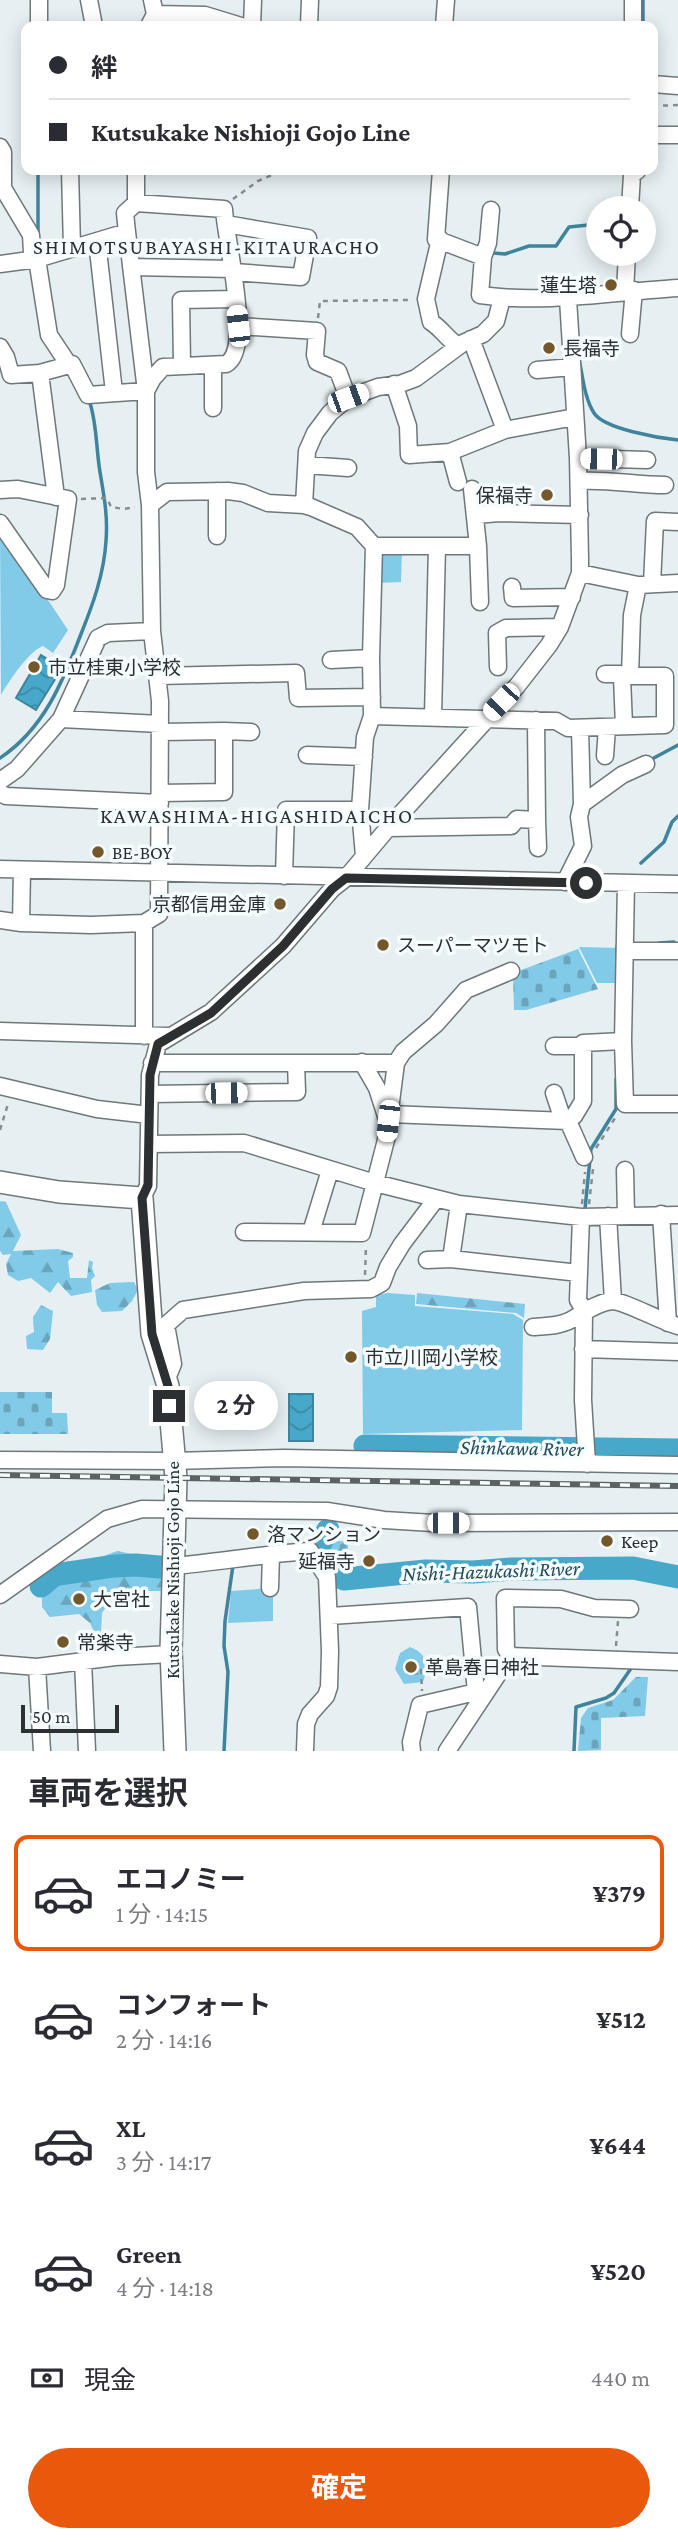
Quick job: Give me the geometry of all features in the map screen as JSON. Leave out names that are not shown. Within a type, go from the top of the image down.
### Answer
[{"type":"main road","points":[[0,1182],[59,1192],[142,1198]]},
{"type":"main road","name":"Kutsukake Nishioji Gojo Line","points":[[142,1198],[152,1334],[166,1381],[176,1478],[172,1654],[175,1751]]},
{"type":"street","points":[[38,0],[39,21]]},
{"type":"street","points":[[89,0],[93,21]]},
{"type":"street","points":[[251,21],[253,0]]},
{"type":"street","points":[[309,21],[310,0]]},
{"type":"street","points":[[444,21],[446,0]]},
{"type":"street","points":[[633,0],[633,21]]},
{"type":"street","points":[[152,14],[201,14],[224,21]]},
{"type":"street","points":[[658,84],[678,86]]},
{"type":"street","points":[[658,135],[678,135]]},
{"type":"street","points":[[0,147],[3,152],[3,188],[31,235],[49,335],[69,365]]},
{"type":"street","points":[[70,175],[72,248]]},
{"type":"street","points":[[0,920],[91,925],[144,923],[159,914],[160,728],[158,676],[152,631],[146,391],[125,213],[136,203],[135,175]]},
{"type":"street","points":[[440,175],[436,239],[483,257]]},
{"type":"street","points":[[632,196],[635,175]]},
{"type":"street","points":[[131,267],[301,277],[308,238],[225,216],[136,203]]},
{"type":"street","points":[[491,210],[488,243],[483,257],[481,295],[568,299],[630,290],[678,288]]},
{"type":"street","points":[[146,391],[163,367],[226,364],[234,358],[238,349],[238,326],[234,271],[225,216]]},
{"type":"street","points":[[0,264],[37,259],[127,232]]},
{"type":"street","points":[[440,239],[426,299],[431,322],[438,326],[446,338],[465,343]]},
{"type":"street","points":[[97,241],[114,393]]},
{"type":"street","points":[[628,266],[630,334]]},
{"type":"street","points":[[303,505],[307,451],[315,433],[330,413],[348,398],[416,378],[465,343],[483,334],[496,321],[502,298]]},
{"type":"street","points":[[182,365],[181,300],[236,299]]},
{"type":"street","points":[[142,1198],[148,1185],[152,1063],[158,1044],[211,1013],[283,946],[535,664],[560,627],[580,573],[578,458],[568,299]]},
{"type":"street","points":[[238,326],[317,331],[317,362],[338,371],[348,398]]},
{"type":"street","points":[[465,343],[505,430]]},
{"type":"street","points":[[0,347],[11,375],[40,373],[72,364],[88,395],[146,391]]},
{"type":"street","points":[[213,365],[213,408]]},
{"type":"street","points":[[537,370],[572,367]]},
{"type":"street","points":[[0,523],[47,590],[51,591],[56,585],[62,498],[40,373]]},
{"type":"street","points":[[394,384],[408,426],[409,455],[450,452],[505,430],[575,417]]},
{"type":"street","points":[[450,452],[476,515],[480,602]]},
{"type":"street","points":[[578,458],[647,460]]},
{"type":"street","points":[[307,465],[348,468]]},
{"type":"street","points":[[579,481],[607,479],[635,485],[665,485]]},
{"type":"street","points":[[0,489],[18,489],[62,498]]},
{"type":"street","points":[[217,491],[217,536]]},
{"type":"street","points":[[150,505],[167,492],[243,493],[268,503],[303,505],[357,527],[374,546],[372,716],[365,737],[360,810],[364,856]]},
{"type":"street","points":[[476,515],[580,515]]},
{"type":"street","points":[[624,726],[632,615],[645,584],[655,521],[678,522]]},
{"type":"street","points":[[374,546],[478,545]]},
{"type":"street","points":[[433,716],[437,546]]},
{"type":"street","points":[[580,573],[645,584],[678,583]]},
{"type":"street","points":[[512,587],[513,598],[572,597]]},
{"type":"street","points":[[498,667],[498,633],[506,628],[560,627]]},
{"type":"street","points":[[0,781],[17,769],[61,719],[98,638],[108,633],[152,631]]},
{"type":"street","points":[[331,660],[371,657]]},
{"type":"street","points":[[158,676],[296,673],[298,698],[372,697]]},
{"type":"street","points":[[372,716],[556,721],[568,728],[665,726],[665,676],[626,677],[620,674],[605,674]]},
{"type":"street","points":[[61,719],[160,728],[251,732]]},
{"type":"street","points":[[536,720],[538,848]]},
{"type":"street","points":[[605,756],[607,727]]},
{"type":"street","points":[[565,882],[583,846],[579,817],[582,804],[580,728]]},
{"type":"street","points":[[0,793],[6,796],[160,798],[224,792],[224,731]]},
{"type":"street","points":[[307,755],[364,757]]},
{"type":"street","points":[[582,804],[622,775],[646,764]]},
{"type":"street","points":[[284,876],[286,810],[360,810]]},
{"type":"street","points":[[387,828],[511,826],[517,819],[537,820]]},
{"type":"street","points":[[0,869],[678,884]]},
{"type":"street","points":[[21,923],[22,870]]},
{"type":"street","points":[[626,883],[623,1041],[625,1104],[678,1104]]},
{"type":"street","points":[[144,923],[144,1036]]},
{"type":"street","points":[[625,951],[678,951]]},
{"type":"street","points":[[244,1232],[362,1233],[386,1140],[396,1063],[403,1052],[436,1024],[466,990],[511,971]]},
{"type":"street","points":[[0,1031],[169,1036]]},
{"type":"street","points":[[568,1119],[583,1101],[583,1043],[623,1041]]},
{"type":"street","points":[[554,1046],[583,1046]]},
{"type":"street","points":[[362,1062],[389,1117]]},
{"type":"street","points":[[152,1063],[396,1063]]},
{"type":"street","points":[[150,1094],[297,1091],[296,1063]]},
{"type":"street","points":[[6,1088],[97,1109],[149,1115]]},
{"type":"street","points":[[554,1093],[591,1158]]},
{"type":"street","points":[[389,1117],[568,1119]]},
{"type":"street","points":[[149,1144],[244,1143],[375,1183],[459,1205],[585,1216],[678,1216]]},
{"type":"street","points":[[311,1232],[330,1170]]},
{"type":"street","points":[[625,1170],[626,1215]]},
{"type":"street","points":[[166,1381],[173,1364],[166,1325],[183,1310],[303,1291],[371,1289],[382,1283],[402,1244],[436,1199]]},
{"type":"street","points":[[451,1259],[459,1205]]},
{"type":"street","points":[[533,1327],[566,1322],[584,1310],[613,1301],[673,1324],[661,1214]]},
{"type":"street","points":[[585,1216],[578,1300],[584,1310],[583,1400],[587,1453]]},
{"type":"street","points":[[608,1216],[613,1301]]},
{"type":"street","points":[[427,1260],[451,1259],[579,1273]]},
{"type":"street","points":[[583,1349],[678,1352]]},
{"type":"street","points":[[0,1460],[173,1461],[587,1453],[678,1465]]},
{"type":"street","points":[[0,1595],[107,1519],[142,1508],[327,1511],[384,1520],[433,1523],[678,1522]]},
{"type":"street","points":[[174,1566],[310,1552],[327,1577],[330,1616],[329,1687],[327,1696],[310,1714],[306,1724],[305,1751]]},
{"type":"street","points":[[270,1588],[271,1554]]},
{"type":"street","points":[[510,1656],[506,1648],[505,1598],[561,1599],[594,1608],[618,1605]]},
{"type":"street","points":[[330,1616],[468,1608],[476,1692],[421,1705],[411,1742],[412,1751]]},
{"type":"street","points":[[0,1664],[37,1667],[172,1654]]},
{"type":"street","points":[[510,1656],[678,1662]]},
{"type":"street","points":[[447,1751],[510,1656]]},
{"type":"street","points":[[83,1661],[87,1751]]},
{"type":"street","points":[[37,1667],[41,1751]]},
{"type":"path","points":[[658,106],[678,105]]},
{"type":"path","points":[[225,216],[242,192],[269,175]]},
{"type":"path","points":[[317,331],[320,301],[426,299]]},
{"type":"path","points":[[62,498],[107,498],[111,507],[124,509],[150,505]]},
{"type":"path","points":[[0,1130],[6,1088]]},
{"type":"path","points":[[585,1216],[591,1158],[625,1104]]},
{"type":"path","points":[[585,1216],[587,1157],[591,1158]]},
{"type":"path","points":[[362,1233],[366,1233],[365,1278]]},
{"type":"path","points":[[310,1552],[322,1529],[327,1511]]},
{"type":"path","points":[[615,1660],[618,1605]]},
{"type":"path","points":[[421,1669],[421,1705]]},
{"type":"green space","points":[[0,528],[68,630],[53,653],[43,646],[32,654],[1,695]]},
{"type":"green space","points":[[384,551],[402,551],[401,582],[378,583],[379,556]]},
{"type":"green space","points":[[579,947],[621,948],[620,983],[597,983]]},
{"type":"green space","points":[[578,949],[598,989],[526,1010],[514,1010],[513,973]]},
{"type":"green space","points":[[0,1201],[6,1202],[21,1235],[13,1251],[58,1249],[73,1253],[73,1257],[68,1261],[70,1278],[87,1278],[89,1260],[93,1262],[95,1276],[91,1280],[92,1292],[71,1296],[58,1282],[50,1293],[31,1278],[18,1281],[8,1275],[6,1264],[11,1254],[3,1255],[0,1251]]},
{"type":"green space","points":[[134,1282],[138,1290],[122,1311],[102,1312],[97,1305],[95,1290],[110,1283]]},
{"type":"green space","points":[[417,1293],[525,1304],[524,1318],[516,1313],[416,1304]]},
{"type":"green space","points":[[376,1295],[415,1295],[415,1306],[513,1314],[523,1320],[522,1430],[363,1434],[362,1311],[376,1307]]},
{"type":"green space","points":[[41,1305],[53,1311],[50,1339],[43,1350],[27,1349],[26,1336],[34,1332],[33,1317]]},
{"type":"green space","points":[[0,1392],[52,1392],[52,1413],[67,1413],[68,1434],[0,1434]]},
{"type":"green space","points":[[330,1540],[348,1542],[348,1574],[339,1571],[328,1559]]},
{"type":"green space","points":[[117,1551],[147,1557],[150,1564],[168,1566],[164,1591],[134,1591],[113,1596],[102,1613],[101,1632],[94,1632],[90,1623],[79,1614],[50,1617],[42,1607],[42,1589],[51,1581],[55,1571],[68,1561],[75,1565],[81,1564]]},
{"type":"green space","points":[[273,1588],[273,1621],[228,1623],[231,1591]]},
{"type":"green space","points":[[410,1647],[423,1656],[426,1671],[423,1682],[404,1684],[395,1669],[400,1653]]},
{"type":"green space","points":[[636,1677],[648,1677],[645,1716],[601,1718],[601,1750],[578,1751],[581,1718],[588,1708],[613,1700]]},
{"type":"water","points":[[41,655],[62,668],[36,710],[16,698]]},
{"type":"water","points":[[289,1394],[313,1394],[313,1441],[289,1441]]},
{"type":"waterway","points":[[643,0],[643,21]]},
{"type":"waterway","points":[[38,175],[38,236]]},
{"type":"waterway","points":[[493,253],[505,254],[529,246],[556,246],[569,227],[586,225]]},
{"type":"waterway","points":[[580,364],[588,402],[600,419],[633,432],[678,440]]},
{"type":"waterway","points":[[0,758],[29,733],[50,703],[74,652],[100,577],[105,553],[106,515],[90,403]]},
{"type":"waterway","points":[[652,759],[678,745]]},
{"type":"waterway","points":[[641,863],[664,842],[672,822],[678,816]]},
{"type":"waterway","points":[[659,943],[674,942]]},
{"type":"waterway","points":[[617,946],[617,967]]},
{"type":"waterway","points":[[585,1209],[591,1149],[616,1109],[616,1079]]},
{"type":"waterway","name":"Shinkawa River","points":[[365,1446],[678,1450]]},
{"type":"waterway","name":"Nishi-Hazukashi River","points":[[328,1530],[315,1553],[330,1572],[344,1579],[426,1571],[633,1568],[678,1577]]},
{"type":"waterway","points":[[224,1751],[228,1672],[224,1646],[225,1621],[233,1565]]},
{"type":"waterway","name":"Nishi-Hazukashi River","points":[[41,1586],[54,1575],[114,1566],[171,1568]]},
{"type":"waterway","points":[[574,1751],[576,1707],[614,1693],[632,1667]]},
{"type":"railway","points":[[0,1475],[678,1486]]},
{"type":"place","name":"蓮生塔","points":[[611,285]]},
{"type":"place","name":"長福寺","points":[[549,348]]},
{"type":"place","name":"保福寺","points":[[547,495]]},
{"type":"place","name":"市立桂東小学校","points":[[34,667]]},
{"type":"place","name":"BE-BOY","points":[[98,852]]},
{"type":"place","name":"京都信用金庫","points":[[280,904]]},
{"type":"place","name":"スーパーマツモト","points":[[383,945]]},
{"type":"place","name":"市立川岡小学校","points":[[351,1357]]},
{"type":"place","name":"洛マンション","points":[[253,1534]]},
{"type":"place","name":"Keep","points":[[607,1541]]},
{"type":"place","name":"延福寺","points":[[369,1561]]},
{"type":"place","name":"大宮社","points":[[79,1599]]},
{"type":"place","name":"常楽寺","points":[[63,1642]]},
{"type":"place","name":"革島春日神社","points":[[411,1667]]},
{"type":"district","name":"SHIMOTSUBAYASHI-KITAURACHO","points":[[207,247]]},
{"type":"district","name":"KAWASHIMA-HIGASHIDAICHO","points":[[257,816]]},
{"type":"route","points":[[169,1406],[168,1386],[152,1334],[142,1198],[148,1185],[150,1075],[158,1044],[211,1013],[283,946],[332,889],[346,878],[586,883]]}]
